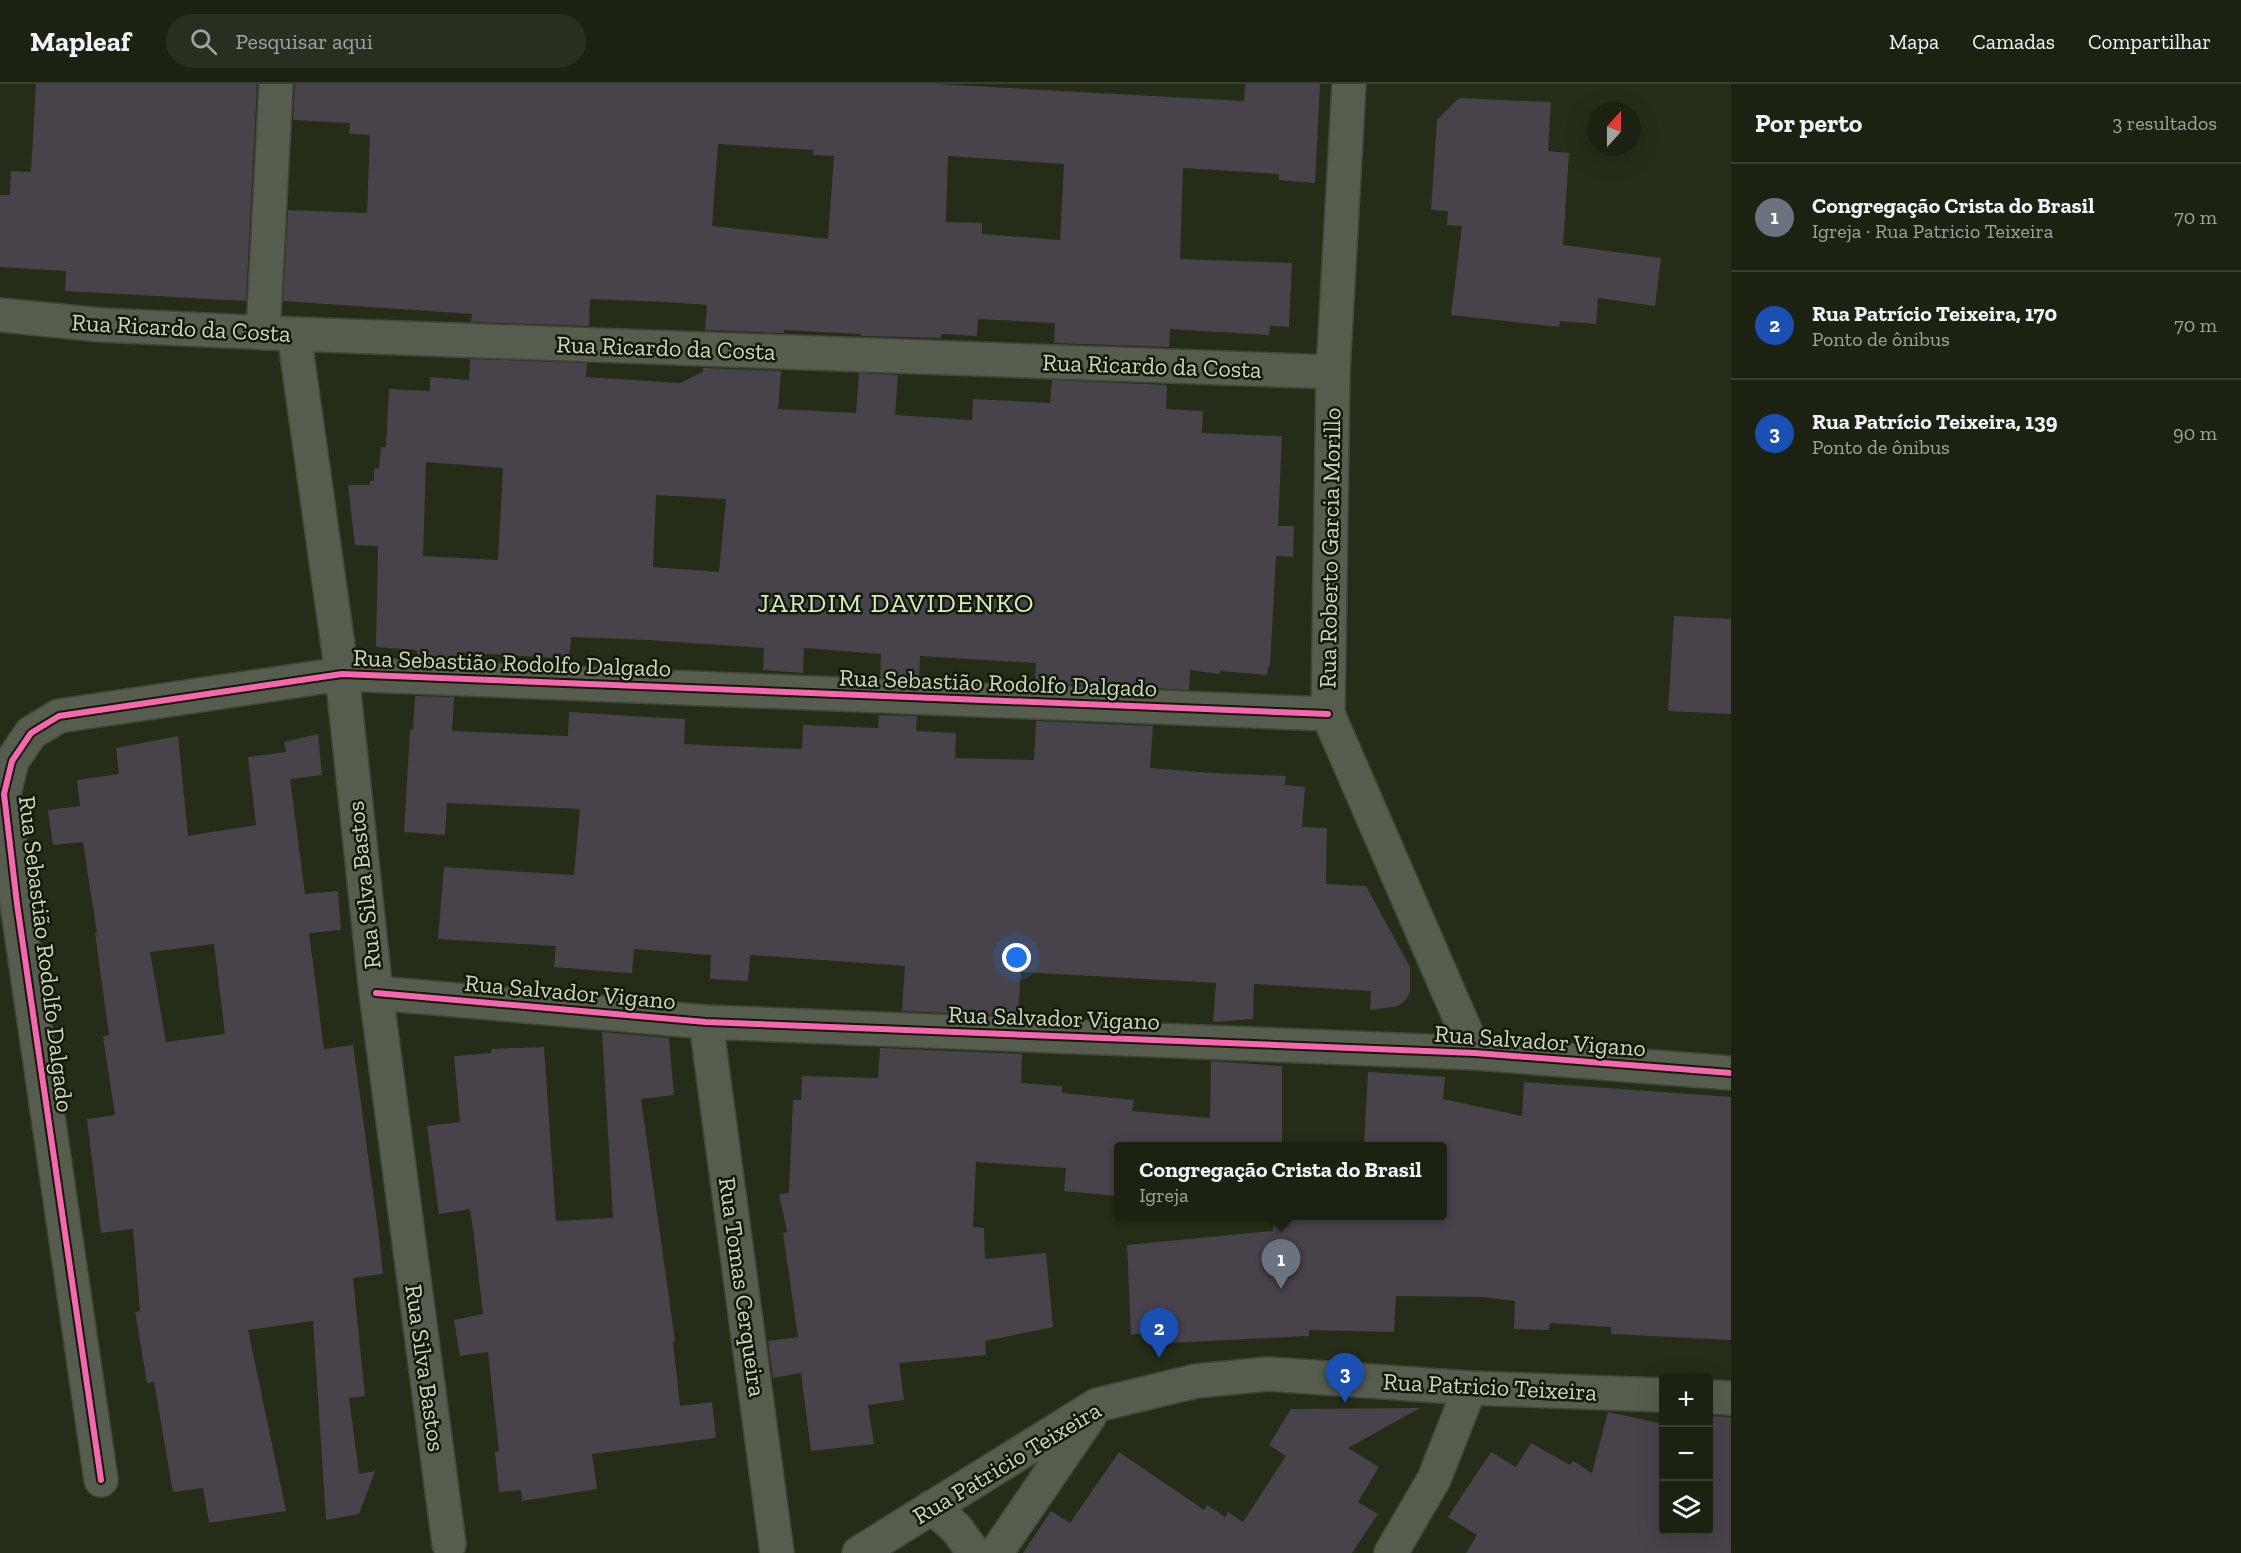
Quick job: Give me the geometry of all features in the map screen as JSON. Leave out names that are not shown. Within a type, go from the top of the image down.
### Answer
[{"type":"street","name":"Rua Silva Bastos","points":[[276,84],[278,334],[342,674],[376,993],[449,1544]]},
{"type":"street","name":"Rua Roberto Garcia Morillo","points":[[1349,84],[1333,372],[1328,714],[1475,1053]]},
{"type":"street","name":"Rua Ricardo da Costa","points":[[0,315],[101,325],[278,334],[1333,372]]},
{"type":"street","name":"Rua Sebastião Rodolfo Dalgado","points":[[101,1480],[17,904],[4,794],[12,761],[31,733],[59,716],[342,674],[1328,714]]},
{"type":"street","name":"Rua Salvador Vigano","points":[[376,993],[706,1022],[1475,1053],[1731,1073]]},
{"type":"street","name":"Rua Tomas Cerqueira","points":[[706,1022],[777,1553]]},
{"type":"street","name":"Rua Patricio Teixeira","points":[[859,1553],[1097,1405],[1196,1380],[1268,1374],[1470,1388],[1659,1395]]},
{"type":"street","points":[[1391,1553],[1434,1479],[1470,1388]]},
{"type":"street","points":[[1713,1397],[1731,1398]]},
{"type":"street","points":[[996,1553],[1097,1405]]},
{"type":"street","points":[[932,1507],[956,1528],[974,1553]]},
{"type":"building","points":[[36,84],[257,84],[246,301],[65,291],[66,271],[0,267],[0,195],[10,195],[11,171],[31,172]]},
{"type":"building","points":[[295,84],[936,84],[1244,101],[1245,84],[1320,84],[1315,183],[1279,180],[1279,174],[1183,168],[1180,259],[1292,263],[1289,327],[1270,326],[1269,335],[1170,329],[1169,347],[1054,343],[1055,323],[978,319],[977,336],[941,334],[941,338],[861,336],[861,334],[784,330],[784,333],[705,330],[707,305],[667,302],[590,299],[589,326],[471,322],[472,314],[283,301],[288,210],[367,213],[370,135],[349,134],[350,123],[293,120]],"holes":[[[718,144],[814,150],[813,155],[834,156],[828,239],[712,226]],[[948,156],[1064,164],[1060,240],[982,234],[982,223],[946,222]]]},
{"type":"building","points":[[1459,98],[1551,102],[1548,151],[1569,153],[1563,245],[1661,258],[1655,306],[1598,298],[1596,324],[1560,321],[1559,327],[1451,315],[1462,226],[1447,225],[1448,211],[1431,210],[1437,120]]},
{"type":"building","points":[[470,359],[587,363],[586,377],[680,383],[703,372],[703,368],[781,371],[778,409],[856,413],[859,373],[898,375],[895,415],[972,420],[973,399],[1050,403],[1052,380],[1167,385],[1166,409],[1203,411],[1202,433],[1282,436],[1278,526],[1294,526],[1293,557],[1276,556],[1270,666],[1267,675],[1220,671],[1220,674],[1190,670],[1189,690],[1035,683],[1036,663],[920,656],[919,679],[880,677],[881,654],[804,648],[803,673],[763,670],[764,648],[648,640],[571,637],[569,659],[457,652],[456,660],[417,658],[417,650],[376,647],[378,546],[355,545],[348,485],[370,485],[370,481],[374,481],[374,468],[379,469],[381,447],[386,447],[389,389],[430,391],[430,377],[469,380]],"holes":[[[426,462],[503,468],[498,560],[423,556]],[[656,495],[726,499],[719,572],[653,567]]]},
{"type":"building","points":[[1674,616],[1731,619],[1731,714],[1668,711]]},
{"type":"building","points":[[415,696],[454,697],[452,731],[568,736],[569,712],[685,719],[684,744],[722,746],[802,749],[803,725],[878,728],[879,715],[917,716],[916,731],[956,733],[955,758],[1034,760],[1036,721],[1153,726],[1150,768],[1286,776],[1285,785],[1305,787],[1302,827],[1327,828],[1326,884],[1366,886],[1410,967],[1410,992],[1406,1000],[1398,1006],[1370,1010],[1371,991],[1254,984],[1253,1019],[1213,1022],[1216,983],[1021,972],[1018,1016],[902,1011],[905,966],[750,955],[748,981],[710,979],[711,955],[634,949],[632,973],[554,967],[556,946],[438,939],[444,867],[574,875],[580,809],[447,803],[445,835],[404,832],[410,730],[413,730]]},
{"type":"building","points":[[318,734],[322,775],[290,779],[305,894],[338,891],[341,930],[309,933],[324,1049],[353,1045],[379,1236],[383,1274],[353,1278],[365,1396],[349,1398],[359,1474],[375,1471],[359,1514],[326,1520],[313,1321],[248,1330],[286,1511],[209,1523],[203,1488],[173,1492],[154,1382],[147,1383],[135,1312],[140,1311],[133,1229],[101,1233],[87,1119],[115,1115],[103,1036],[109,1035],[95,933],[97,933],[83,842],[53,845],[48,810],[80,806],[77,780],[119,774],[116,748],[178,736],[188,836],[256,825],[248,757],[286,752],[284,742]],"holes":[[[214,944],[225,1034],[166,1042],[150,952]]]},
{"type":"building","points":[[602,1032],[669,1038],[674,1095],[641,1099],[675,1341],[673,1342],[680,1406],[712,1402],[716,1438],[592,1454],[597,1489],[522,1501],[521,1490],[499,1492],[495,1452],[499,1451],[488,1352],[460,1356],[454,1320],[483,1314],[474,1236],[470,1209],[439,1214],[427,1126],[460,1122],[454,1056],[491,1053],[491,1049],[544,1047],[556,1221],[613,1218]]},
{"type":"building","points":[[880,1048],[1022,1054],[1021,1083],[1062,1086],[1062,1093],[1134,1100],[1132,1111],[1210,1118],[1211,1061],[1282,1066],[1282,1142],[1114,1142],[1114,1196],[1064,1191],[1066,1168],[976,1162],[973,1227],[984,1228],[985,1259],[1046,1253],[1053,1327],[985,1341],[986,1355],[899,1363],[904,1400],[868,1405],[874,1444],[811,1451],[801,1373],[773,1378],[768,1341],[798,1337],[783,1233],[787,1232],[779,1194],[789,1193],[793,1100],[801,1100],[802,1076],[878,1078]]},
{"type":"building","points":[[1368,1072],[1445,1077],[1443,1099],[1522,1116],[1524,1082],[1731,1097],[1731,1340],[1611,1334],[1611,1327],[1550,1323],[1549,1330],[1514,1329],[1515,1301],[1483,1297],[1396,1296],[1394,1332],[1309,1330],[1309,1336],[1169,1343],[1168,1329],[1131,1335],[1127,1245],[1273,1231],[1273,1220],[1447,1220],[1447,1142],[1364,1142]]},
{"type":"building","points":[[1420,1408],[1348,1448],[1379,1467],[1358,1502],[1378,1514],[1352,1553],[1023,1553],[1051,1511],[1070,1523],[1119,1452],[1204,1510],[1207,1505],[1225,1517],[1228,1512],[1243,1522],[1286,1456],[1269,1445],[1291,1409]]},
{"type":"building","points":[[1608,1412],[1659,1423],[1659,1535],[1713,1535],[1713,1416],[1731,1417],[1731,1553],[1466,1553],[1477,1535],[1448,1517],[1491,1452],[1516,1467],[1531,1443],[1570,1465],[1573,1461],[1592,1473]]},
{"type":"cycle path","points":[[101,1480],[17,904],[4,794],[12,761],[31,733],[59,716],[342,674],[1328,714]]},
{"type":"cycle path","points":[[376,993],[706,1022],[1475,1053],[1731,1073]]},
{"type":"place","name":"Congregação Crista do Brasil","points":[[1281,1289]]},
{"type":"place","name":"Rua Patrício Teixeira, 170","points":[[1159,1358]]},
{"type":"place","name":"Rua Patrício Teixeira, 139","points":[[1345,1403]]},
{"type":"district","name":"JARDIM DAVIDENKO","points":[[896,603]]}]
